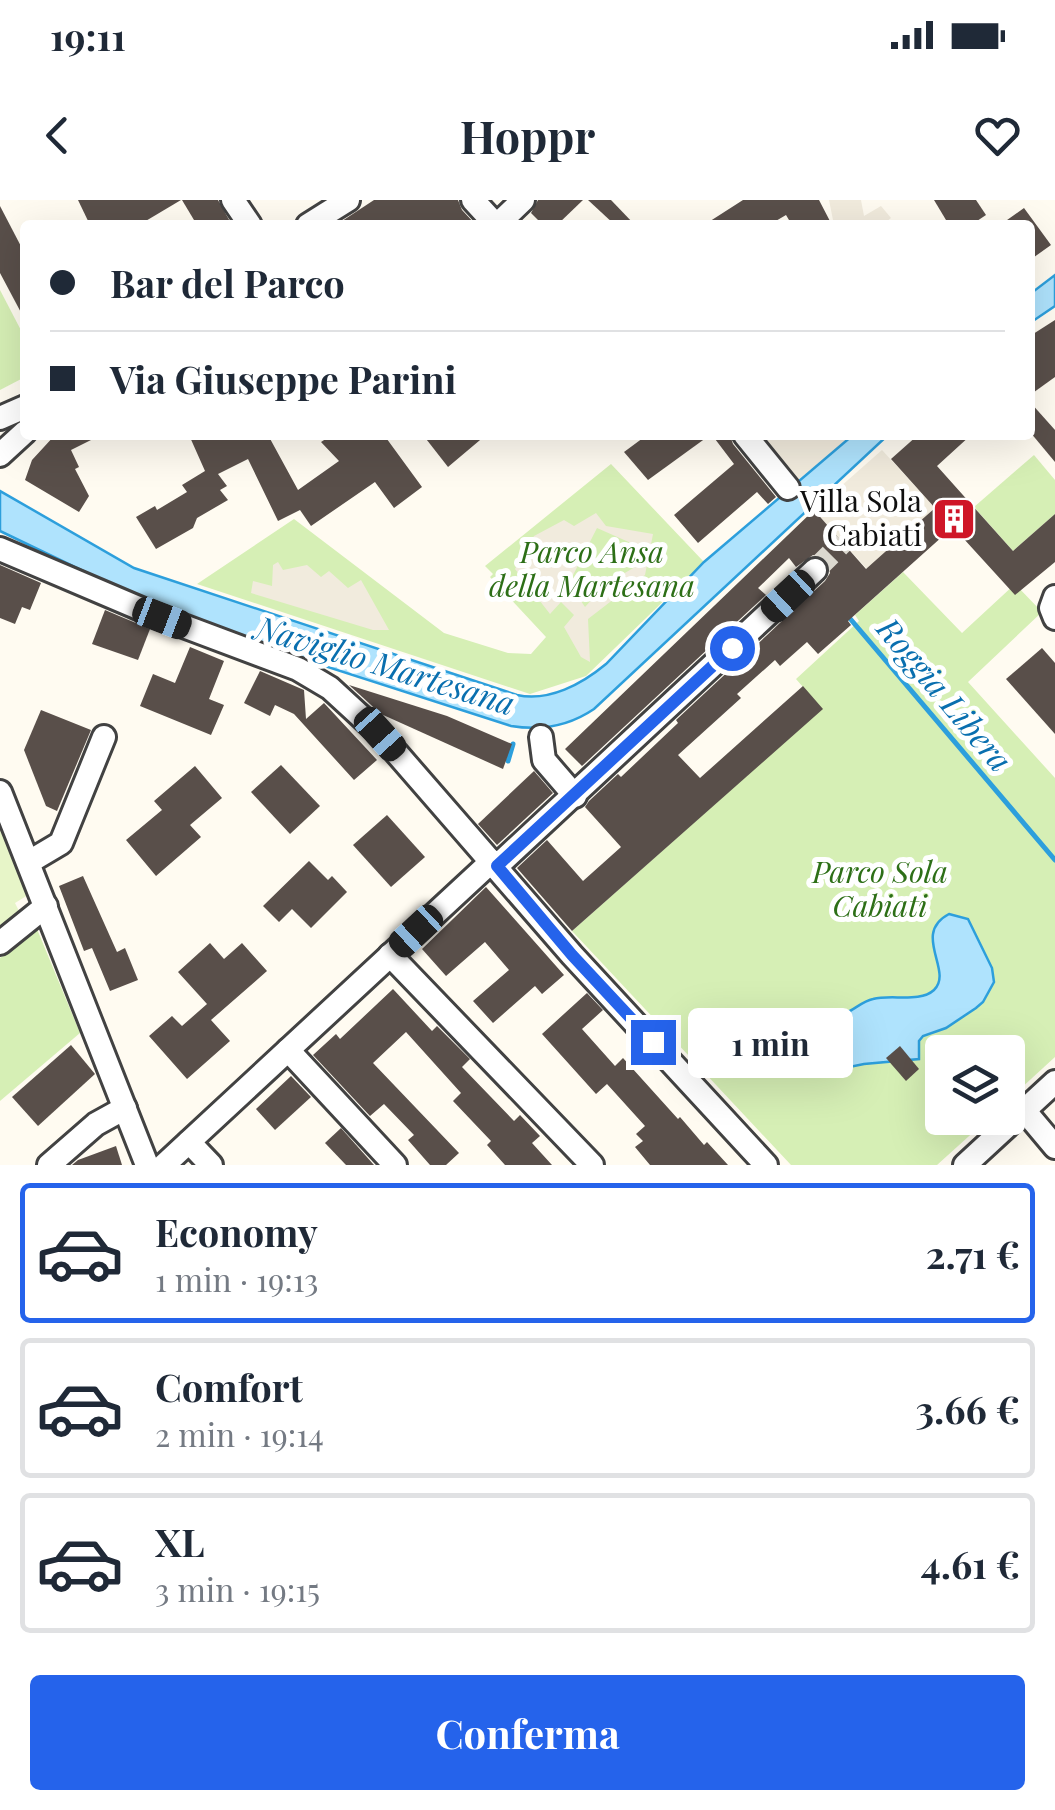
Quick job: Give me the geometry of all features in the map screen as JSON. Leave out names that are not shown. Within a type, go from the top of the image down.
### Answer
[{"type":"street","points":[[473,200],[507,215]]},
{"type":"street","points":[[314,220],[337,202]]},
{"type":"street","points":[[0,455],[20,437]]},
{"type":"street","points":[[749,440],[788,488]]},
{"type":"street","points":[[0,549],[162,618],[316,677],[380,734],[572,955],[766,1165]]},
{"type":"street","points":[[164,1165],[390,955],[574,796],[816,570]]},
{"type":"street","points":[[1055,598],[1051,608],[1055,618]]},
{"type":"street","points":[[28,862],[61,842],[104,737]]},
{"type":"street","points":[[541,737],[544,760],[574,796]]},
{"type":"street","points":[[0,792],[147,1165]]},
{"type":"street","points":[[0,943],[46,906]]},
{"type":"street","points":[[390,955],[592,1165]]},
{"type":"street","points":[[288,1050],[394,1165]]},
{"type":"street","points":[[1025,1109],[1055,1082]]},
{"type":"street","points":[[50,1165],[96,1124],[124,1108]]},
{"type":"street","points":[[1025,1111],[1055,1147]]},
{"type":"street","points":[[965,1165],[997,1135]]},
{"type":"street","points":[[189,1142],[211,1165]]},
{"type":"green space","points":[[0,290],[20,328],[20,380],[0,390]]},
{"type":"green space","points":[[1034,455],[1055,480],[1055,514],[1013,551],[974,507]]},
{"type":"green space","name":"Parco Ansa della Martesana","points":[[611,464],[704,562],[586,676],[530,694],[197,584],[294,519],[444,633],[508,653],[531,654],[546,637],[490,577],[493,574],[485,566]]},
{"type":"green space","name":"Parco Sola Cabiati","points":[[903,572],[962,633],[1015,584],[1042,612],[968,682],[1055,778],[1055,1057],[1025,1084],[1025,1035],[925,1035],[925,1135],[970,1135],[937,1165],[791,1165],[572,931],[822,709],[796,679],[859,621],[855,615]]},
{"type":"green space","points":[[0,829],[28,895],[15,903],[22,917],[0,934]]},
{"type":"green space","points":[[37,929],[80,1033],[0,1101],[0,958]]},
{"type":"shaded area","points":[[829,200],[861,200],[864,216],[881,206],[891,218],[888,220],[833,220]]},
{"type":"shaded area","points":[[749,440],[847,440],[788,488]]},
{"type":"shaded area","points":[[882,450],[935,508],[867,569],[814,510]]},
{"type":"shaded area","points":[[596,513],[606,526],[653,534],[645,575],[588,619],[590,662],[581,657],[564,627],[574,615],[561,602],[550,614],[515,569],[534,536],[564,520],[574,526]],"holes":[[[597,528],[640,547],[635,567],[606,584],[585,607],[569,583]]]},
{"type":"shaded area","points":[[278,562],[283,570],[307,565],[321,577],[329,571],[348,588],[361,580],[389,630],[373,630],[251,593],[253,581],[272,586],[273,565]]},
{"type":"water","points":[[1055,275],[1055,306],[1035,320],[1035,290]]},
{"type":"water","name":"Naviglio Martesana","points":[[847,440],[883,440],[594,709],[575,720],[533,728],[511,726],[191,623],[0,531],[0,491],[134,568],[517,695],[553,694],[606,664],[704,562]]},
{"type":"water","points":[[949,914],[968,919],[992,968],[994,982],[983,1002],[946,1028],[923,1036],[919,1041],[919,1059],[825,1072],[810,1062],[805,1049],[810,1027],[869,1000],[921,996],[934,990],[939,982],[933,942],[938,922]]},
{"type":"building","points":[[78,200],[181,200],[147,220],[88,220]]},
{"type":"building","points":[[182,200],[218,200],[229,220],[194,220]]},
{"type":"building","points":[[374,200],[458,200],[471,220],[344,220]]},
{"type":"building","points":[[538,200],[583,200],[562,220],[538,220],[531,213]]},
{"type":"building","points":[[588,200],[611,200],[630,220],[610,220]]},
{"type":"building","points":[[743,200],[819,200],[829,220],[789,220],[786,215],[778,220],[712,220]]},
{"type":"building","points":[[934,200],[976,200],[986,215],[978,220],[946,220]]},
{"type":"building","points":[[0,206],[20,244],[20,311],[0,273]]},
{"type":"building","points":[[1024,208],[1033,220],[1007,220]]},
{"type":"building","points":[[1035,223],[1051,245],[1035,256]]},
{"type":"building","points":[[1055,320],[1055,377],[1035,391],[1035,333]]},
{"type":"building","points":[[1035,408],[1055,430],[1055,462],[1035,438]]},
{"type":"building","points":[[50,440],[91,440],[71,450],[79,467],[75,469],[89,496],[79,512],[25,480],[32,460]]},
{"type":"building","points":[[191,440],[271,440],[298,490],[339,461],[321,442],[324,440],[388,440],[422,487],[394,508],[375,482],[311,526],[300,510],[278,521],[248,459],[218,474],[227,486],[220,490],[228,500],[197,518],[193,528],[156,549],[136,517],[187,492],[182,485],[205,471]]},
{"type":"building","points":[[427,440],[480,440],[448,467]]},
{"type":"building","points":[[640,440],[703,440],[648,480],[624,452]]},
{"type":"building","points":[[716,440],[732,440],[776,497],[768,504],[757,492],[698,543],[674,515],[734,464]]},
{"type":"building","points":[[912,440],[966,440],[937,466],[1013,551],[1055,514],[1055,562],[1015,595],[953,527],[848,621],[851,625],[818,654],[807,642],[780,666],[775,660],[737,694],[741,698],[678,755],[700,778],[803,686],[823,709],[572,931],[517,868],[547,840],[583,881],[621,847],[585,807],[589,801],[618,774],[621,777],[825,581],[830,573],[827,561],[813,555],[796,567],[789,558],[758,588],[766,595],[582,766],[565,749],[814,510],[866,569],[935,508],[891,459]]},
{"type":"building","points":[[0,565],[41,583],[30,610],[22,607],[15,624],[0,618]]},
{"type":"building","points":[[105,610],[150,629],[138,660],[92,644]]},
{"type":"building","points":[[190,647],[224,661],[209,699],[224,705],[211,735],[140,706],[153,674],[175,683]]},
{"type":"building","points":[[1042,648],[1055,663],[1055,734],[1006,679]]},
{"type":"building","points":[[260,671],[304,690],[306,719],[324,703],[377,760],[354,780],[294,714],[275,705],[270,716],[244,703]]},
{"type":"building","points":[[349,685],[447,716],[512,744],[503,769],[381,714]]},
{"type":"building","points":[[41,710],[91,730],[57,811],[46,806],[24,750]]},
{"type":"building","points":[[281,765],[320,806],[290,834],[251,792]]},
{"type":"building","points":[[195,766],[222,798],[190,825],[201,837],[156,876],[126,840],[162,810],[154,801]]},
{"type":"building","points":[[534,771],[553,793],[497,845],[478,824]]},
{"type":"building","points":[[387,815],[425,857],[391,887],[353,845]]},
{"type":"building","points":[[309,861],[347,892],[311,928],[292,909],[279,922],[263,906]]},
{"type":"building","points":[[83,876],[117,952],[125,948],[138,980],[110,991],[92,948],[84,951],[59,886]]},
{"type":"building","points":[[486,887],[564,975],[542,994],[535,986],[493,1023],[473,1001],[509,970],[485,942],[446,976],[422,949]]},
{"type":"building","points":[[210,943],[224,959],[242,943],[267,971],[211,1020],[230,1041],[187,1079],[149,1036],[172,1016],[182,1026],[207,1004],[178,972]]},
{"type":"building","points":[[393,989],[432,1031],[437,1026],[470,1059],[462,1067],[514,1121],[520,1115],[540,1136],[532,1143],[552,1165],[505,1165],[487,1145],[491,1141],[453,1101],[461,1093],[406,1032],[373,1063],[459,1153],[446,1165],[430,1165],[408,1140],[414,1135],[384,1104],[370,1116],[313,1055],[336,1034],[340,1039]]},
{"type":"building","points":[[587,993],[603,1010],[582,1029],[615,1066],[623,1058],[678,1119],[728,1165],[650,1165],[635,1147],[643,1141],[636,1134],[645,1126],[607,1084],[596,1094],[542,1034]]},
{"type":"building","points":[[71,1045],[95,1074],[38,1126],[12,1097]]},
{"type":"building","points":[[900,1046],[919,1069],[906,1081],[886,1058]]},
{"type":"building","points":[[291,1076],[311,1097],[275,1130],[256,1109]]},
{"type":"building","points":[[341,1128],[374,1165],[346,1165],[325,1143]]},
{"type":"building","points":[[116,1146],[122,1165],[72,1165],[78,1160]]},
{"type":"waterway","name":"Roggia Libera","points":[[847,615],[1055,860]]},
{"type":"waterway","points":[[508,761],[513,744]]},
{"type":"tunnel","points":[[815,570],[843,542]]},
{"type":"place","name":"Villa Sola Cabiati","points":[[954,519]]},
{"type":"route","points":[[653,1042],[497,866],[732,648]]}]
